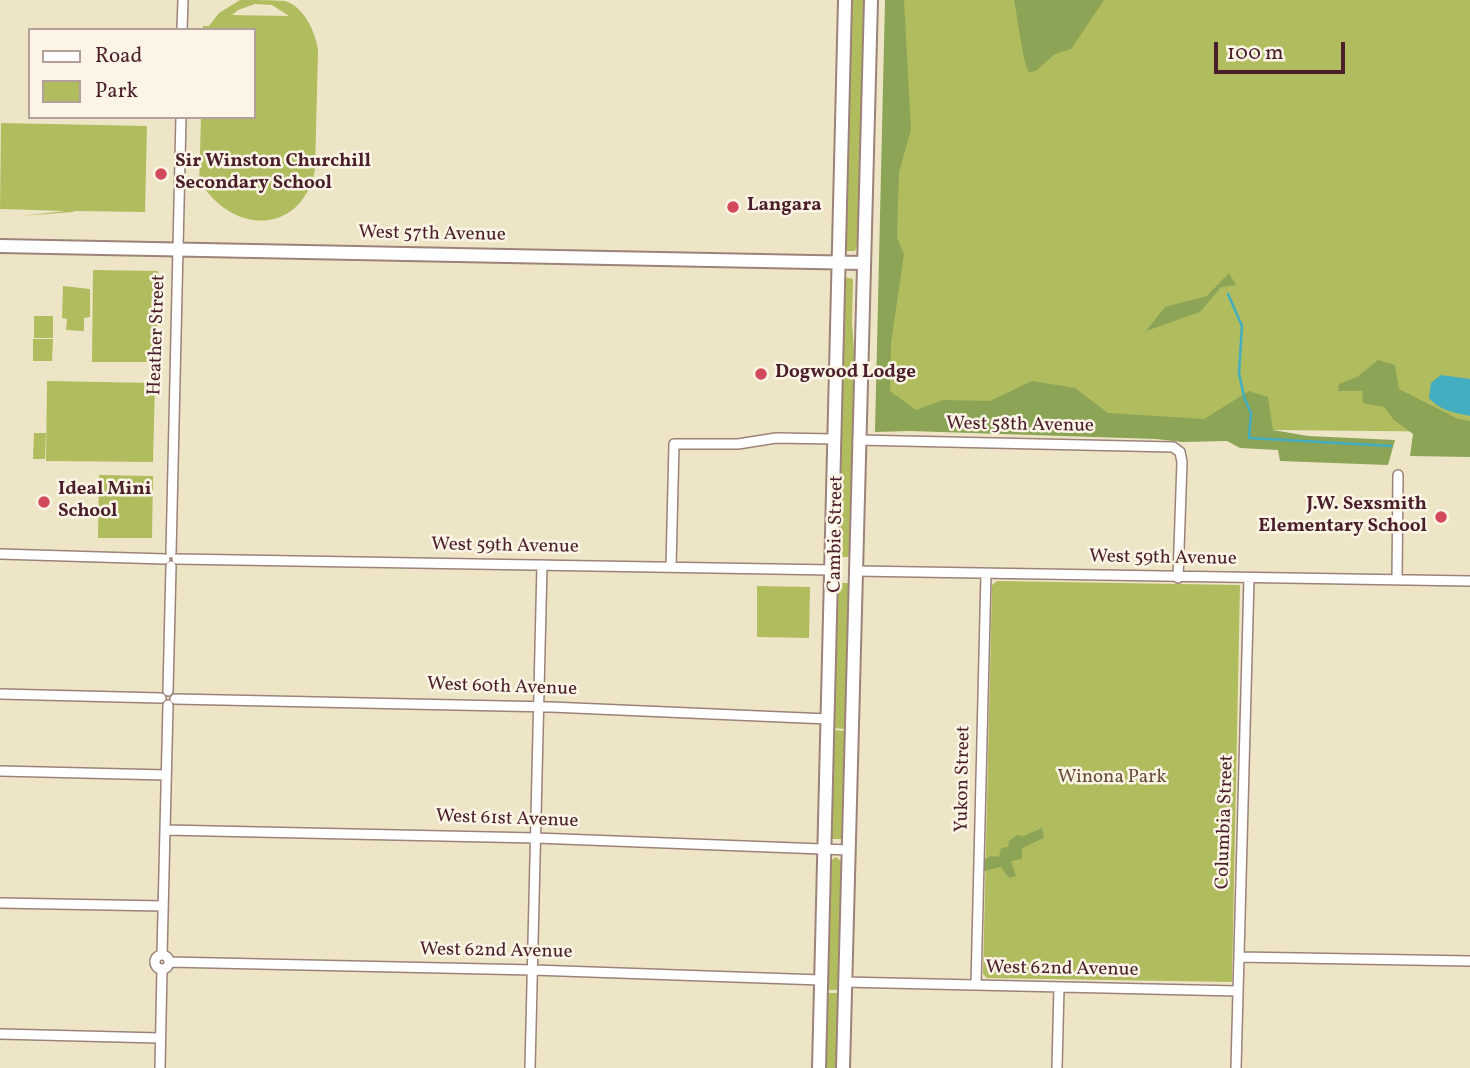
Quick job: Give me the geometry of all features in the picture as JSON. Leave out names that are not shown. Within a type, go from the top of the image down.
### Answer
[{"type":"main road","name":"Cambie Street","points":[[819,1068],[845,0]]},
{"type":"main road","name":"Cambie Street","points":[[843,1068],[851,571],[858,440],[871,0]]},
{"type":"main road","name":"West 57th Avenue","points":[[0,246],[863,263]]},
{"type":"main road","points":[[832,570],[851,571]]},
{"type":"street","points":[[183,0],[183,28]]},
{"type":"street","name":"Heather Street","points":[[160,1068],[165,962],[163,906],[181,119]]},
{"type":"street","points":[[671,567],[674,443],[738,444],[776,438],[835,439]]},
{"type":"street","name":"West 58th Avenue","points":[[858,440],[1168,446],[1180,452],[1182,462],[1178,578]]},
{"type":"street","points":[[1397,580],[1398,475]]},
{"type":"street","name":"West 59th Avenue","points":[[0,554],[832,570]]},
{"type":"street","points":[[530,1068],[542,565]]},
{"type":"street","name":"West 59th Avenue","points":[[851,571],[1470,582]]},
{"type":"street","name":"Yukon Street","points":[[976,985],[986,574]]},
{"type":"street","name":"Columbia Street","points":[[1236,1068],[1249,578]]},
{"type":"street","name":"West 60th Avenue","points":[[0,694],[540,706],[828,719]]},
{"type":"street","points":[[0,771],[166,775]]},
{"type":"street","name":"West 61st Avenue","points":[[165,830],[536,838],[848,850]]},
{"type":"street","points":[[0,903],[163,906]]},
{"type":"street","points":[[1239,957],[1470,961]]},
{"type":"street","name":"West 62nd Avenue","points":[[165,962],[821,980]]},
{"type":"street","name":"West 62nd Avenue","points":[[844,982],[1237,991]]},
{"type":"street","points":[[1057,1068],[1059,987]]},
{"type":"street","points":[[0,1034],[160,1038]]},
{"type":"green space","points":[[240,0],[285,1],[303,14],[311,28],[318,50],[315,170],[308,190],[298,205],[284,215],[269,220],[252,220],[236,215],[205,189],[199,189],[201,119],[256,119],[256,28],[203,28],[209,26],[219,13]],"holes":[[[255,4],[272,5],[289,16],[232,15]]]},
{"type":"green space","points":[[851,0],[864,0],[858,244],[855,251],[844,251]]},
{"type":"green space","points":[[885,0],[904,0],[911,130],[899,172],[897,238],[904,254],[891,343],[890,391],[916,410],[943,400],[990,401],[1032,381],[1075,388],[1108,413],[1204,419],[1249,391],[1268,397],[1273,430],[1308,436],[1395,440],[1388,465],[1280,461],[1278,450],[1240,448],[1227,441],[1182,442],[1156,439],[875,432]]},
{"type":"green space","points":[[900,0],[1470,0],[1470,432],[886,426]]},
{"type":"green space","points":[[1014,0],[1104,0],[1071,49],[1055,54],[1036,71],[1029,72],[1022,49]]},
{"type":"green space","points":[[1,123],[147,126],[145,212],[74,211],[21,216],[65,211],[0,209]]},
{"type":"green space","points":[[93,270],[158,271],[157,362],[92,362]]},
{"type":"green space","points":[[1229,273],[1236,285],[1221,287],[1200,312],[1146,331],[1165,307],[1207,296]]},
{"type":"green space","points":[[844,277],[853,279],[855,363],[850,557],[838,557]]},
{"type":"green space","points":[[63,286],[90,289],[90,317],[84,318],[84,331],[66,330],[67,319],[62,318]]},
{"type":"green space","points":[[34,316],[53,316],[53,338],[34,338]]},
{"type":"green space","points":[[33,339],[53,339],[52,361],[33,361]]},
{"type":"green space","points":[[1378,360],[1395,365],[1399,389],[1458,419],[1470,421],[1470,457],[1410,456],[1413,434],[1394,420],[1384,407],[1363,403],[1362,391],[1338,391],[1339,384],[1357,377]]},
{"type":"green space","points":[[47,381],[155,383],[153,462],[46,461]]},
{"type":"green space","points":[[34,433],[46,433],[45,459],[33,459]]},
{"type":"green space","points":[[99,475],[153,476],[152,538],[98,538]]},
{"type":"green space","name":"Winona Park","points":[[997,581],[1240,585],[1232,982],[987,978],[983,974],[992,585]]},
{"type":"green space","points":[[837,583],[849,583],[845,729],[832,728]]},
{"type":"green space","points":[[757,586],[810,587],[809,638],[757,637]]},
{"type":"green space","points":[[833,730],[846,731],[842,839],[830,837]]},
{"type":"green space","points":[[1042,828],[1044,838],[1022,848],[1022,859],[1011,861],[1016,876],[1009,878],[1001,867],[984,871],[985,859],[991,856],[999,857],[1001,848],[1008,847],[1009,841],[1017,835],[1024,836]]},
{"type":"green space","points":[[836,857],[842,862],[839,990],[826,990],[830,861]]},
{"type":"green space","points":[[827,993],[839,993],[838,1068],[825,1068]]},
{"type":"water","points":[[1441,375],[1470,379],[1470,416],[1442,408],[1429,398],[1431,383]]},
{"type":"waterway","points":[[1228,294],[1242,326],[1239,373],[1244,397],[1251,413],[1249,438],[1391,446]]},
{"type":"place","name":"Sir Winston Churchill Secondary School","points":[[161,174]]},
{"type":"place","name":"Langara","points":[[733,207]]},
{"type":"place","name":"Dogwood Lodge","points":[[761,374]]},
{"type":"place","name":"Ideal Mini School","points":[[44,502]]},
{"type":"place","name":"J.W. Sexsmith Elementary School","points":[[1441,517]]}]
